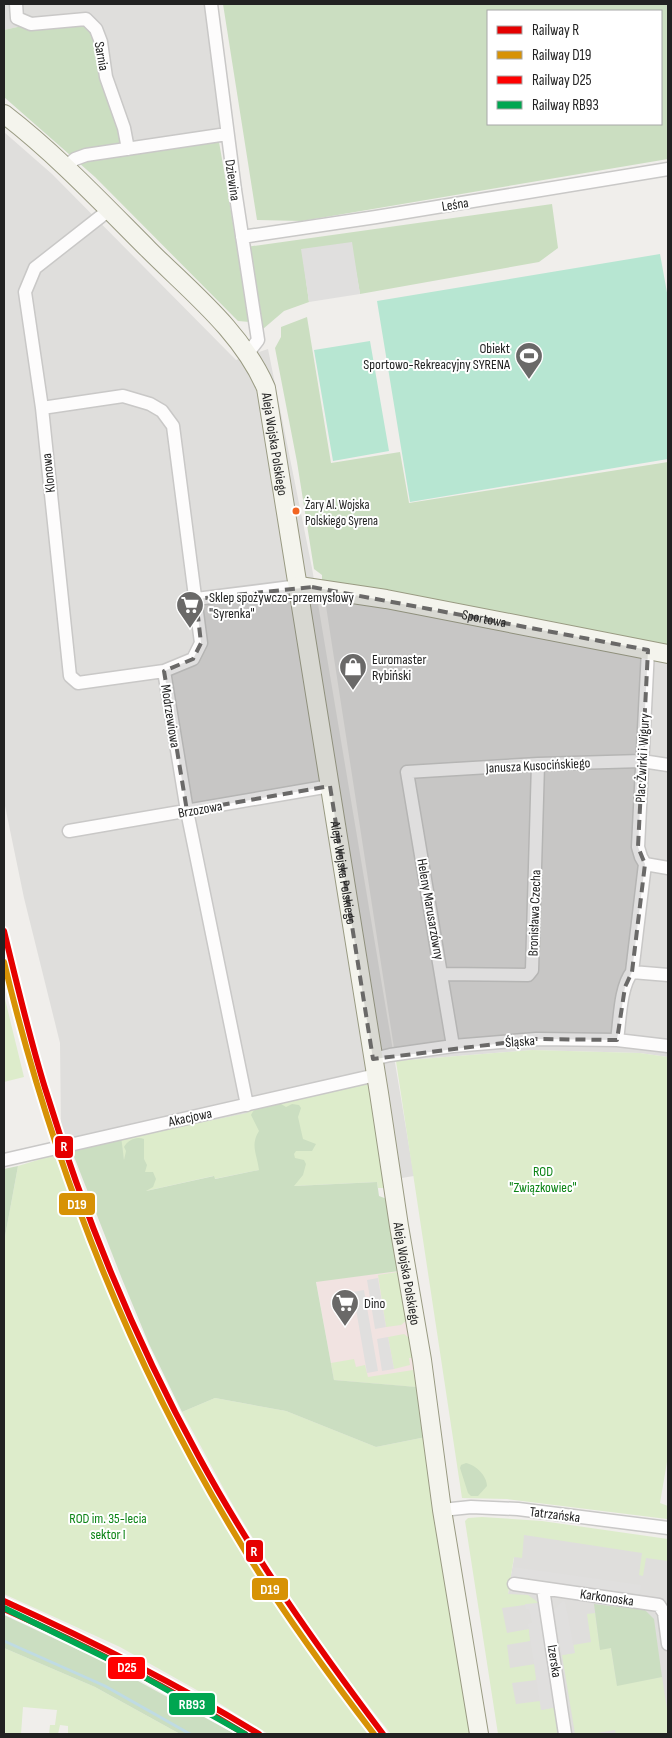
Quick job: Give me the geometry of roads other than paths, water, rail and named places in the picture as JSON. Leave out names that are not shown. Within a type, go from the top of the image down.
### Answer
[{"type":"street","name":"Sarnia","points":[[16,4],[17,18],[31,24],[86,20],[96,29],[101,42],[106,77],[124,128],[128,148]]},
{"type":"street","name":"Dziewina","points":[[211,4],[227,134],[258,340],[248,353]]},
{"type":"street","name":"Aleja Wojska Polskiego","points":[[4,114],[66,167],[231,332],[248,353],[258,369],[266,388],[375,1067],[398,1226],[422,1360],[442,1510],[479,1734]]},
{"type":"street","points":[[66,167],[79,156],[227,134]]},
{"type":"street","name":"Leśna","points":[[242,237],[668,169]]},
{"type":"street","name":"Klonowa","points":[[109,210],[35,268],[25,292],[42,408],[70,676],[78,683],[164,671]]},
{"type":"street","name":"Modrzewiowa","points":[[42,408],[124,396],[150,404],[162,412],[173,426],[201,644],[193,659],[164,671],[187,811],[247,1105]]},
{"type":"street","points":[[196,599],[299,586]]},
{"type":"street","name":"Sportowa","points":[[299,586],[386,599],[668,654]]},
{"type":"street","name":"Plac Żwirki i Wigury","points":[[617,1040],[624,988],[632,972],[645,864],[638,847],[648,650]]},
{"type":"street","name":"Janusza Kusocińskiego","points":[[407,772],[538,764],[642,761],[668,765]]},
{"type":"street","name":"Bronisława Czecha","points":[[442,974],[528,975],[532,970],[538,764]]},
{"type":"street","name":"Heleny Marusarzówny","points":[[407,772],[453,1046]]},
{"type":"street","name":"Brzozowa","points":[[69,831],[330,786]]},
{"type":"street","points":[[645,864],[668,868]]},
{"type":"street","points":[[632,972],[668,975]]},
{"type":"street","name":"Śląska","points":[[375,1067],[390,1055],[453,1046],[536,1039],[617,1040],[668,1046]]},
{"type":"street","name":"Akacjowa","points":[[4,1160],[63,1145],[247,1105],[375,1067]]},
{"type":"street","name":"Tatrzańska","points":[[442,1510],[471,1507],[518,1509],[668,1528]]},
{"type":"street","name":"Karkonoska","points":[[514,1584],[664,1605],[668,1644]]},
{"type":"street","name":"Izerska","points":[[543,1589],[565,1734]]},
{"type":"waterway","points":[[4,1641],[105,1686],[190,1734]]},
{"type":"rail line","name":"R","points":[[4,931],[23,1010],[60,1136],[94,1230],[153,1368],[199,1457],[241,1529],[309,1633],[383,1734]]},
{"type":"rail line","name":"D19","points":[[4,962],[23,1037],[45,1111],[70,1184],[97,1256],[159,1396],[233,1531],[266,1584],[300,1635],[374,1734]]},
{"type":"rail line","name":"R","points":[[4,1601],[134,1664],[259,1734]]},
{"type":"rail line","name":"RB93","points":[[4,1608],[137,1673],[245,1734]]},
{"type":"rail line","name":"D25","points":[[4,1609],[127,1668],[245,1734]]},
{"type":"place","name":"Obiekt Sportowo-Rekreacyjny SYRENA","points":[[529,380]]},
{"type":"place","name":"Żary Al. Wojska Polskiego Syrena","points":[[296,511]]},
{"type":"place","name":"Sklep spożywczo-przemysłowy \"Syrenka\"","points":[[190,629]]},
{"type":"place","name":"Euromaster Rybiński","points":[[353,691]]},
{"type":"place","name":"Dino","points":[[345,1327]]},
{"type":"park label","name":"ROD \"Związkowiec\"","points":[[543,1180]]},
{"type":"park label","name":"ROD im. 35-lecia sektor I","points":[[108,1526]]}]
